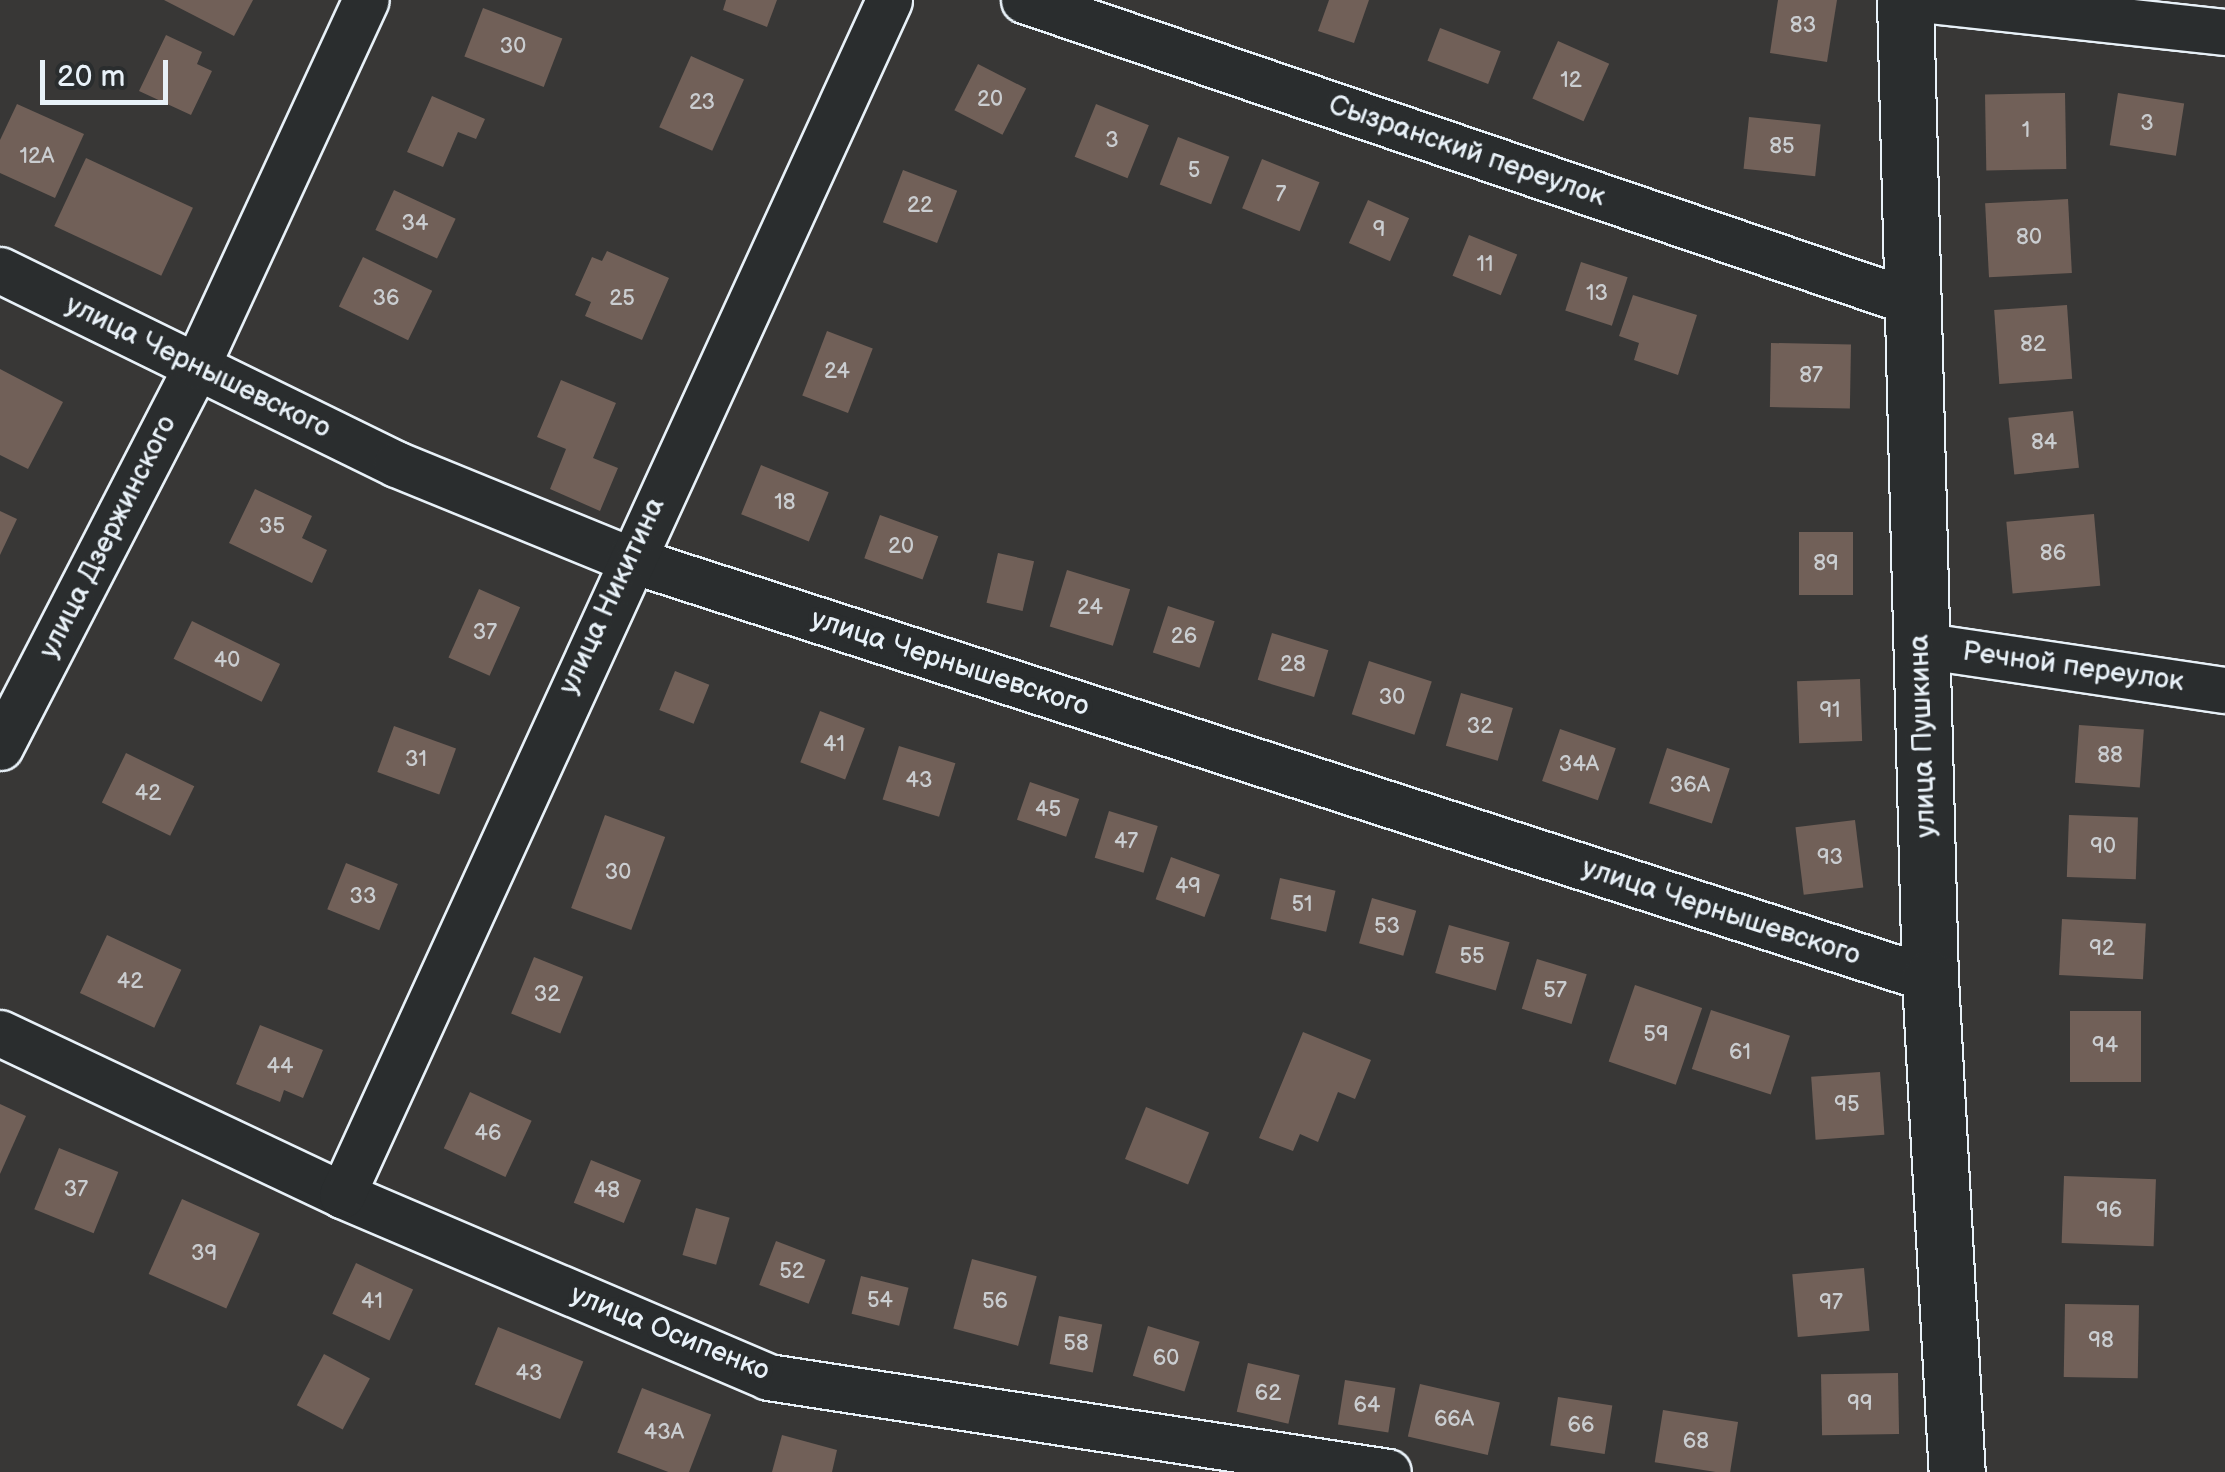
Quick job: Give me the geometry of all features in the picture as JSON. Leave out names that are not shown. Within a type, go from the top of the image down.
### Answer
[{"type":"main road","name":"улица Пушкина","points":[[1905,0],[1930,979],[1957,1472]]},
{"type":"street","name":"улица Дзержинского","points":[[0,747],[197,366],[366,0]]},
{"type":"street","name":"улица Никитина","points":[[342,1194],[628,559],[889,0]]},
{"type":"street","name":"Сызранский переулок","points":[[1024,0],[1912,302]]},
{"type":"street","points":[[1930,0],[2225,32]]},
{"type":"street","name":"улица Чернышевского","points":[[0,270],[396,464],[628,559],[1930,979]]},
{"type":"street","name":"Речной переулок","points":[[1920,645],[2225,690]]},
{"type":"street","name":"улица Осипенко","points":[[0,1033],[342,1194],[768,1377],[1388,1472]]},
{"type":"building","points":[[164,0],[253,0],[234,36]]},
{"type":"building","points":[[726,0],[777,0],[767,27],[723,10]]},
{"type":"building","points":[[1329,0],[1369,0],[1354,43],[1318,31]]},
{"type":"building","points":[[1778,0],[1837,0],[1827,62],[1770,53]]},
{"type":"building","points":[[483,8],[562,38],[544,87],[464,57]]},
{"type":"building","points":[[1440,28],[1501,51],[1488,84],[1427,61]]},
{"type":"building","points":[[166,35],[202,52],[197,64],[212,71],[191,115],[139,91]]},
{"type":"building","points":[[1558,41],[1609,64],[1584,121],[1532,99]]},
{"type":"building","points":[[691,56],[744,80],[712,151],[659,127]]},
{"type":"building","points":[[978,64],[1026,89],[1003,135],[954,110]]},
{"type":"building","points":[[2065,93],[2066,169],[1986,170],[1985,94]]},
{"type":"building","points":[[2118,93],[2184,103],[2176,156],[2110,145]]},
{"type":"building","points":[[432,96],[485,119],[476,139],[458,132],[443,167],[407,152]]},
{"type":"building","points":[[17,104],[84,134],[55,198],[0,173],[0,140]]},
{"type":"building","points":[[1096,104],[1149,125],[1127,178],[1075,157]]},
{"type":"building","points":[[1749,117],[1821,125],[1815,176],[1744,169]]},
{"type":"building","points":[[1178,137],[1229,157],[1211,204],[1160,185]]},
{"type":"building","points":[[86,158],[193,208],[161,276],[54,226]]},
{"type":"building","points":[[1262,159],[1319,182],[1300,231],[1242,208]]},
{"type":"building","points":[[903,170],[957,191],[937,243],[883,222]]},
{"type":"building","points":[[394,190],[456,219],[437,259],[375,230]]},
{"type":"building","points":[[2068,199],[2072,273],[1989,277],[1985,203]]},
{"type":"building","points":[[1368,200],[1409,218],[1390,261],[1349,243]]},
{"type":"building","points":[[1469,235],[1517,254],[1501,295],[1453,276]]},
{"type":"building","points":[[607,251],[669,278],[642,340],[585,316],[591,302],[575,295],[592,257],[602,261]]},
{"type":"building","points":[[363,257],[432,291],[408,340],[339,306]]},
{"type":"building","points":[[1581,262],[1628,277],[1612,326],[1565,311]]},
{"type":"building","points":[[1633,295],[1697,315],[1678,375],[1634,360],[1639,343],[1619,336]]},
{"type":"building","points":[[2067,305],[2072,379],[1999,384],[1994,310]]},
{"type":"building","points":[[827,331],[873,349],[848,413],[802,395]]},
{"type":"building","points":[[1771,343],[1851,344],[1850,408],[1770,407]]},
{"type":"building","points":[[0,369],[63,402],[28,469],[0,455]]},
{"type":"building","points":[[561,380],[616,403],[593,458],[618,468],[600,511],[550,489],[566,449],[537,437]]},
{"type":"building","points":[[2073,411],[2079,468],[2014,474],[2008,418]]},
{"type":"building","points":[[761,465],[829,492],[809,541],[741,514]]},
{"type":"building","points":[[255,489],[312,516],[302,538],[327,550],[312,583],[229,543]]},
{"type":"building","points":[[0,511],[17,519],[0,555]]},
{"type":"building","points":[[2094,514],[2100,586],[2013,593],[2006,522]]},
{"type":"building","points":[[880,515],[938,536],[923,579],[864,558]]},
{"type":"building","points":[[1799,532],[1853,532],[1853,595],[1799,595]]},
{"type":"building","points":[[998,553],[1034,561],[1023,611],[987,603]]},
{"type":"building","points":[[1067,570],[1130,589],[1113,646],[1050,626]]},
{"type":"building","points":[[479,589],[520,607],[490,676],[448,658]]},
{"type":"building","points":[[1168,606],[1215,621],[1199,668],[1153,653]]},
{"type":"building","points":[[192,621],[280,664],[262,702],[174,659]]},
{"type":"building","points":[[1272,633],[1328,650],[1314,697],[1258,680]]},
{"type":"building","points":[[1369,661],[1432,681],[1414,735],[1352,714]]},
{"type":"building","points":[[675,671],[709,685],[694,724],[659,710]]},
{"type":"building","points":[[1860,679],[1862,741],[1799,743],[1797,681]]},
{"type":"building","points":[[1461,693],[1513,708],[1498,761],[1446,746]]},
{"type":"building","points":[[820,711],[865,728],[845,780],[800,762]]},
{"type":"building","points":[[2079,725],[2144,730],[2140,787],[2075,783]]},
{"type":"building","points":[[394,726],[456,749],[439,795],[377,772]]},
{"type":"building","points":[[1560,729],[1616,748],[1598,800],[1542,781]]},
{"type":"building","points":[[899,746],[955,763],[939,817],[883,800]]},
{"type":"building","points":[[1667,748],[1730,768],[1712,824],[1649,803]]},
{"type":"building","points":[[126,753],[194,786],[170,836],[102,802]]},
{"type":"building","points":[[1030,782],[1079,799],[1066,837],[1017,820]]},
{"type":"building","points":[[1109,811],[1158,826],[1143,873],[1095,858]]},
{"type":"building","points":[[605,815],[665,837],[631,930],[571,908]]},
{"type":"building","points":[[2069,815],[2138,817],[2136,879],[2067,877]]},
{"type":"building","points":[[1855,820],[1863,887],[1804,895],[1795,827]]},
{"type":"building","points":[[1171,857],[1220,875],[1204,917],[1156,899]]},
{"type":"building","points":[[346,863],[398,884],[379,930],[327,909]]},
{"type":"building","points":[[1280,878],[1336,891],[1326,932],[1271,919]]},
{"type":"building","points":[[1372,898],[1416,911],[1403,956],[1359,943]]},
{"type":"building","points":[[2062,919],[2146,923],[2143,979],[2059,975]]},
{"type":"building","points":[[1449,925],[1510,942],[1496,990],[1435,973]]},
{"type":"building","points":[[107,935],[181,970],[154,1028],[80,993]]},
{"type":"building","points":[[534,957],[583,977],[560,1033],[511,1014]]},
{"type":"building","points":[[1537,959],[1587,974],[1572,1024],[1522,1009]]},
{"type":"building","points":[[1635,985],[1702,1008],[1676,1085],[1609,1062]]},
{"type":"building","points":[[1711,1010],[1790,1036],[1771,1095],[1692,1069]]},
{"type":"building","points":[[2070,1011],[2141,1011],[2141,1082],[2070,1082]]},
{"type":"building","points":[[260,1025],[323,1050],[303,1098],[284,1090],[280,1102],[236,1084]]},
{"type":"building","points":[[1303,1032],[1371,1060],[1355,1099],[1338,1092],[1318,1142],[1300,1134],[1293,1151],[1259,1138]]},
{"type":"building","points":[[1880,1072],[1884,1135],[1816,1140],[1811,1077]]},
{"type":"building","points":[[470,1092],[532,1121],[505,1177],[444,1148]]},
{"type":"building","points":[[0,1104],[26,1116],[0,1174]]},
{"type":"building","points":[[1146,1107],[1209,1132],[1188,1184],[1125,1159]]},
{"type":"building","points":[[59,1148],[118,1172],[94,1233],[34,1209]]},
{"type":"building","points":[[591,1160],[641,1180],[624,1223],[574,1203]]},
{"type":"building","points":[[2064,1176],[2156,1179],[2154,1246],[2062,1243]]},
{"type":"building","points":[[182,1199],[260,1234],[226,1308],[149,1274]]},
{"type":"building","points":[[696,1208],[730,1218],[716,1265],[682,1255]]},
{"type":"building","points":[[776,1241],[825,1260],[809,1304],[759,1285]]},
{"type":"building","points":[[972,1259],[1037,1276],[1018,1346],[953,1329]]},
{"type":"building","points":[[356,1263],[413,1290],[389,1340],[332,1314]]},
{"type":"building","points":[[1864,1268],[1869,1331],[1798,1337],[1792,1274]]},
{"type":"building","points":[[861,1276],[909,1288],[899,1326],[852,1314]]},
{"type":"building","points":[[2065,1304],[2139,1305],[2138,1378],[2064,1377]]},
{"type":"building","points":[[1059,1316],[1102,1324],[1093,1372],[1050,1364]]},
{"type":"building","points":[[1148,1326],[1200,1342],[1184,1392],[1133,1376]]},
{"type":"building","points":[[498,1327],[583,1361],[560,1419],[475,1384]]},
{"type":"building","points":[[324,1354],[370,1378],[343,1430],[297,1405]]},
{"type":"building","points":[[1248,1363],[1300,1375],[1288,1424],[1237,1412]]},
{"type":"building","points":[[1898,1373],[1899,1434],[1822,1435],[1821,1374]]},
{"type":"building","points":[[1345,1380],[1395,1388],[1388,1432],[1338,1424]]},
{"type":"building","points":[[1420,1384],[1500,1402],[1488,1455],[1408,1437]]},
{"type":"building","points":[[642,1388],[711,1415],[689,1472],[668,1472],[617,1452]]},
{"type":"building","points":[[1558,1397],[1612,1406],[1605,1454],[1550,1445]]},
{"type":"building","points":[[1663,1410],[1738,1422],[1730,1472],[1655,1462]]},
{"type":"building","points":[[782,1435],[837,1450],[832,1472],[772,1472]]}]
